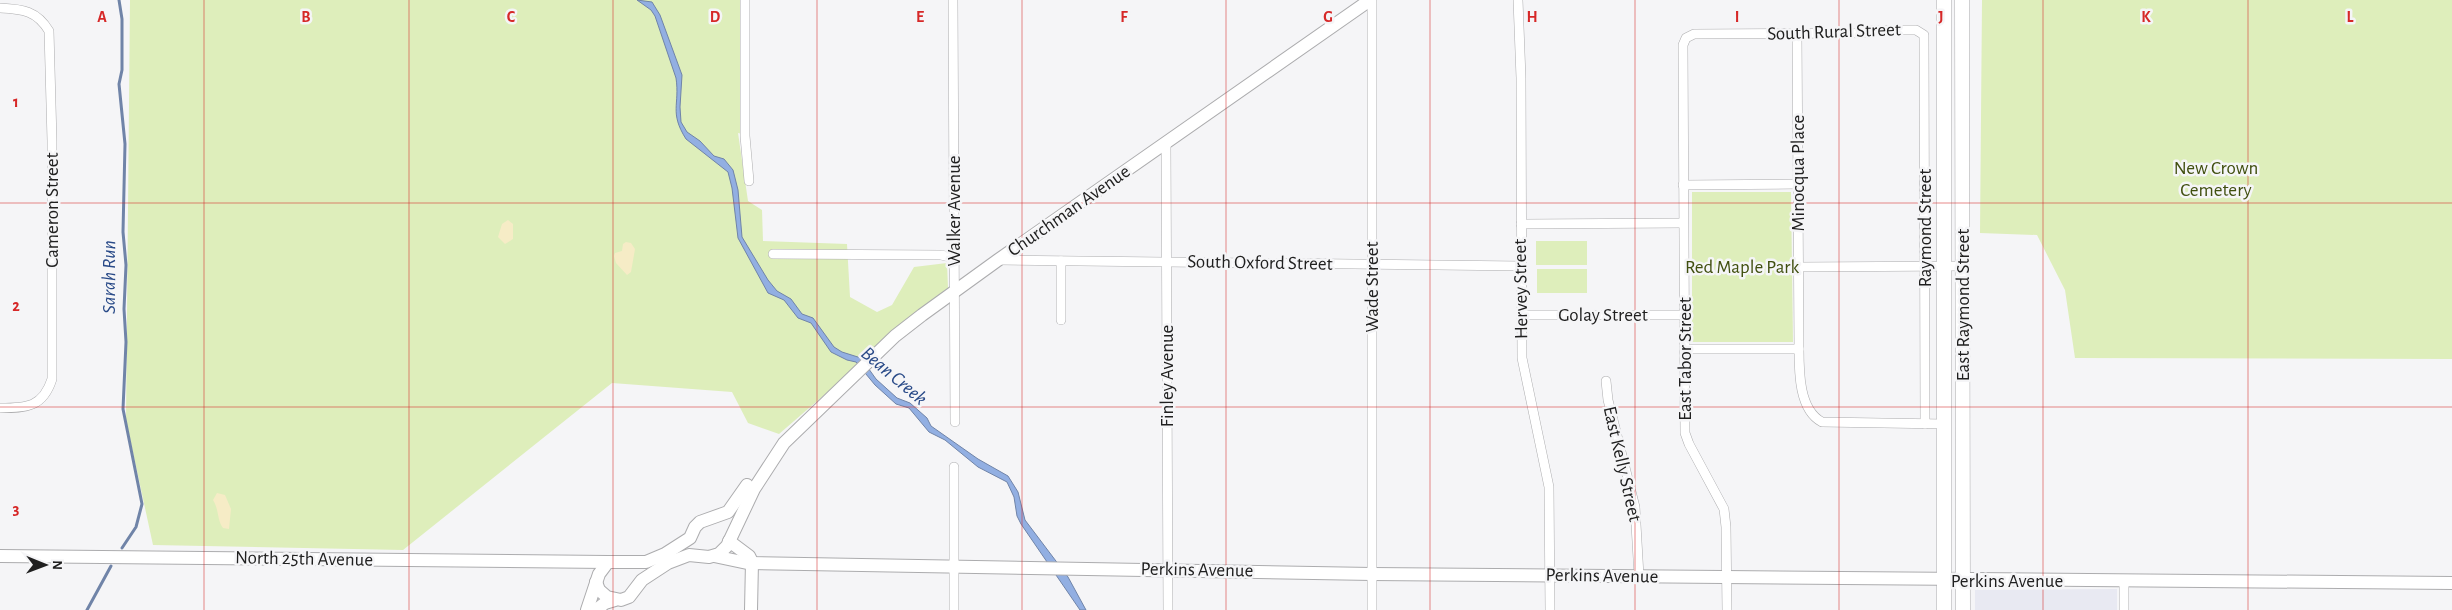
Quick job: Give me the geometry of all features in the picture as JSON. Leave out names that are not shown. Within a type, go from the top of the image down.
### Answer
[{"type":"main road","name":"East Raymond Street","points":[[1944,0],[1944,610]]},
{"type":"main road","name":"East Raymond Street","points":[[1962,0],[1963,610]]},
{"type":"street","points":[[745,0],[746,136],[749,181]]},
{"type":"street","name":"Walker Avenue","points":[[953,0],[955,422]]},
{"type":"street","name":"Churchman Avenue","points":[[714,556],[724,550],[754,488],[784,443],[870,359],[922,314],[1371,0]]},
{"type":"street","name":"Wade Street","points":[[1371,0],[1372,610]]},
{"type":"street","name":"Hervey Street","points":[[1518,0],[1521,78],[1521,266],[1524,370],[1549,487],[1550,610]]},
{"type":"street","name":"Cameron Street","points":[[0,8],[27,10],[42,21],[49,31],[51,43],[52,359],[52,378],[48,389],[41,398],[24,407],[0,408]]},
{"type":"street","name":"South Rural Street","points":[[1686,38],[1694,34],[1863,33],[1869,30],[1916,30],[1922,32]]},
{"type":"street","name":"Raymond Street","points":[[1922,32],[1924,38],[1925,424]]},
{"type":"street","name":"Minocqua Place","points":[[1797,33],[1798,267],[1801,390],[1817,419],[1830,424],[1944,424]]},
{"type":"street","name":"East Tabor Street","points":[[1686,38],[1684,45],[1683,185],[1685,433],[1724,510],[1726,521],[1727,610]]},
{"type":"street","name":"Finley Avenue","points":[[1166,143],[1168,610]]},
{"type":"street","points":[[1683,185],[1798,184]]},
{"type":"street","points":[[1521,224],[1683,223]]},
{"type":"street","points":[[774,254],[941,256],[954,258]]},
{"type":"street","name":"South Oxford Street","points":[[998,260],[1521,266]]},
{"type":"street","points":[[1061,261],[1061,320]]},
{"type":"street","points":[[1798,267],[1963,266]]},
{"type":"street","name":"Golay Street","points":[[1522,315],[1685,315]]},
{"type":"street","points":[[1685,349],[1799,349]]},
{"type":"street","name":"East Kelly Street","points":[[1606,381],[1608,400],[1635,507],[1639,576]]},
{"type":"street","name":"Churchman Avenue","points":[[608,562],[646,562],[665,554],[690,538],[695,527],[700,522],[711,520],[728,512],[766,458],[777,445],[784,443]]},
{"type":"street","points":[[954,467],[954,610]]},
{"type":"street","points":[[711,520],[724,524],[730,539],[749,556],[752,562],[751,610]]},
{"type":"street","points":[[690,538],[693,547],[699,554]]},
{"type":"street","points":[[596,582],[602,594],[615,600],[621,600],[629,597],[642,580],[668,563],[689,555],[714,556]]},
{"type":"street","name":"North 25th Avenue","points":[[0,556],[608,562]]},
{"type":"street","name":"Perkins Avenue","points":[[714,556],[747,563],[954,568],[1030,567],[1372,574],[2124,582],[2452,583]]},
{"type":"street","points":[[587,610],[596,582],[608,562]]},
{"type":"street","points":[[2124,582],[2124,610]]},
{"type":"street","points":[[596,610],[615,600]]},
{"type":"shaded area","points":[[2117,589],[2117,610],[1975,610],[1975,590]]},
{"type":"green space","points":[[130,0],[742,0],[742,134],[738,133],[748,201],[762,210],[763,241],[847,244],[850,297],[877,312],[892,305],[914,267],[947,263],[948,288],[779,434],[748,423],[732,392],[612,383],[403,550],[153,545],[126,420]]},
{"type":"green space","name":"New Crown Cemetery","points":[[1982,0],[2452,0],[2452,359],[2075,358],[2065,290],[2037,235],[1980,233]]},
{"type":"green space","name":"Red Maple Park","points":[[1692,192],[1791,192],[1793,342],[1692,342]]},
{"type":"green space","points":[[1536,241],[1587,241],[1587,265],[1536,265]]},
{"type":"green space","points":[[1537,269],[1587,269],[1587,293],[1537,293]]},
{"type":"sand","points":[[508,220],[513,224],[513,239],[505,244],[498,237],[502,224]]},
{"type":"sand","points":[[626,242],[631,243],[635,249],[631,272],[627,275],[616,263],[614,256],[615,253],[622,251],[623,244]]},
{"type":"sand","points":[[217,493],[225,495],[231,509],[229,529],[223,528],[220,522],[213,500]]},
{"type":"water","name":"Bean Creek","points":[[637,0],[652,2],[660,15],[682,75],[681,122],[687,132],[700,141],[714,156],[724,159],[733,170],[738,190],[742,237],[768,280],[777,291],[791,299],[802,314],[813,318],[834,347],[842,352],[861,358],[876,379],[897,398],[910,403],[927,418],[931,426],[978,459],[1008,476],[1018,492],[1025,520],[1068,577],[1086,610],[1080,610],[1021,524],[1017,516],[1014,497],[1007,482],[978,467],[945,440],[929,432],[909,408],[896,404],[875,385],[856,362],[831,352],[811,323],[798,318],[784,300],[768,293],[738,238],[732,188],[728,172],[686,139],[681,130],[676,115],[676,78],[655,16],[651,10]]},
{"type":"waterway","name":"Sarah Run","points":[[119,0],[122,19],[122,70],[119,84],[125,144],[123,232],[126,265],[124,309],[126,342],[123,409],[142,504],[136,527],[122,548]]},
{"type":"waterway","points":[[87,610],[111,566]]}]
